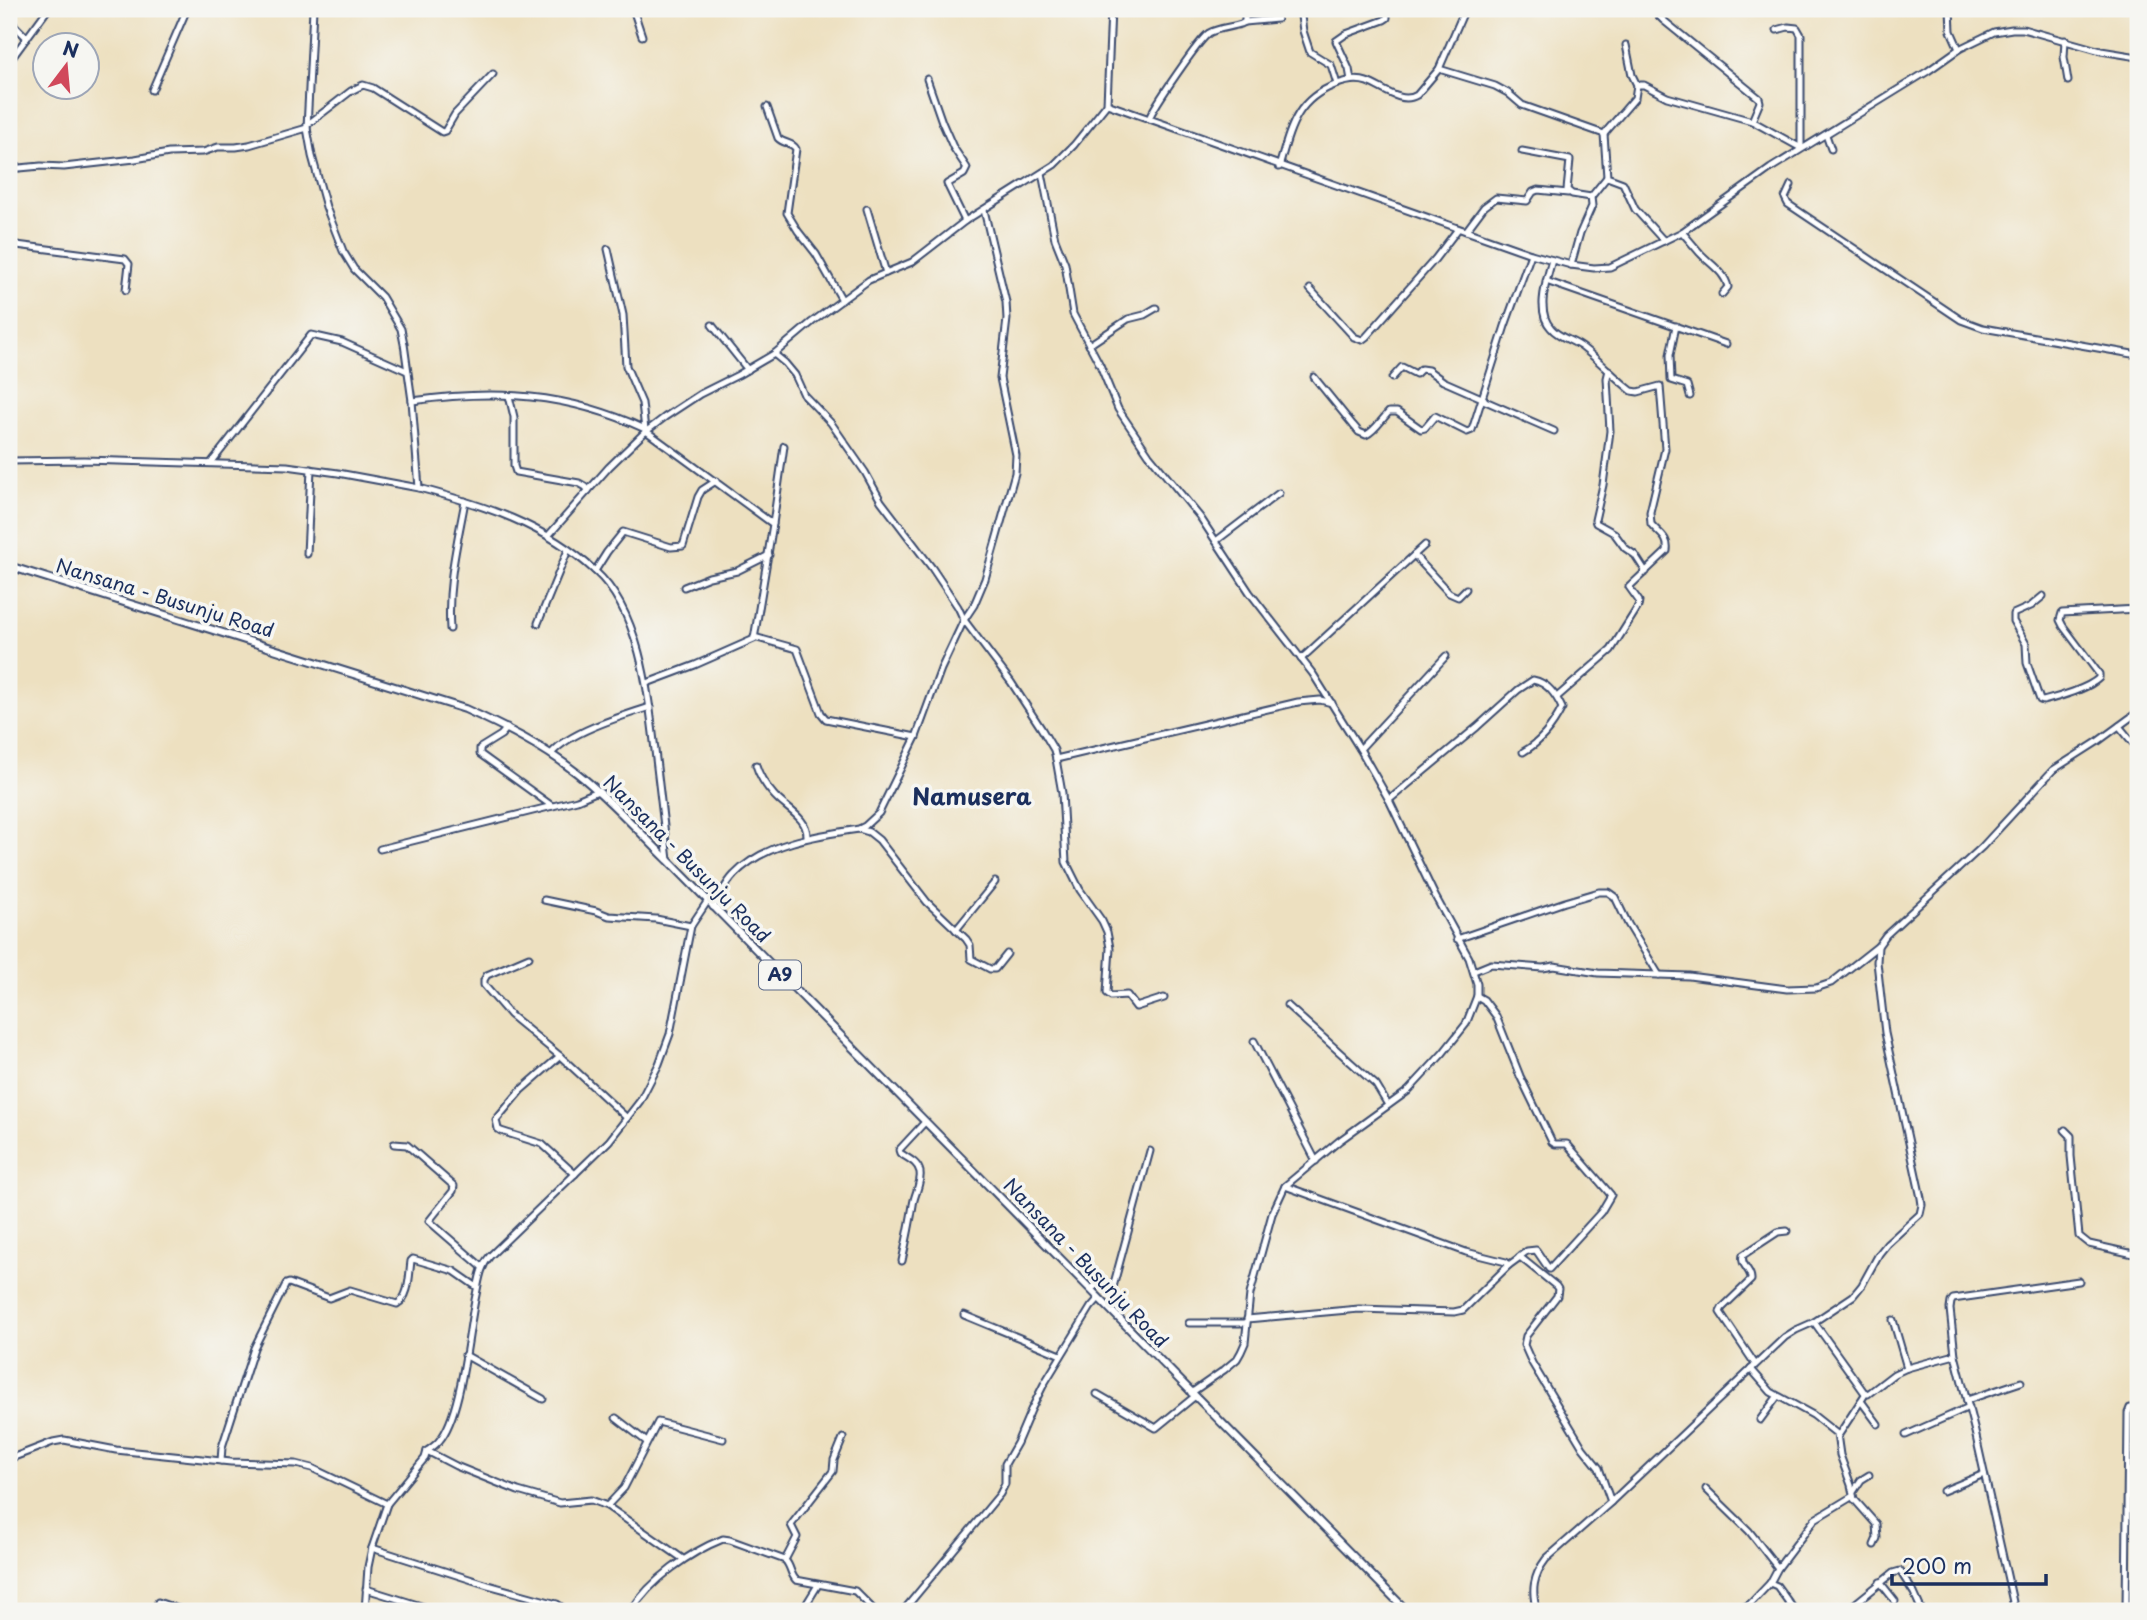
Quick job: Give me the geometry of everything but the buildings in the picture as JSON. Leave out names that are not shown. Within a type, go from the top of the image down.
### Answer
[{"type":"main road","name":"Nansana - Busunju Road","points":[[9,566],[426,695],[507,728],[551,754],[598,791],[668,860],[1407,1611]]},
{"type":"street","points":[[9,62],[48,9]]},
{"type":"street","points":[[152,90],[187,9]]},
{"type":"street","points":[[313,9],[307,126],[326,207],[343,251],[354,269],[382,297],[401,330],[412,401],[419,488]]},
{"type":"street","points":[[633,9],[642,36]]},
{"type":"street","points":[[548,536],[645,431],[700,394],[774,354],[869,280],[912,262],[965,221],[1054,165],[1107,104],[1111,9]]},
{"type":"street","points":[[1245,9],[1245,22]]},
{"type":"street","points":[[1300,9],[1310,52],[1331,65],[1337,84]]},
{"type":"street","points":[[1351,80],[1336,41],[1346,34],[1387,18],[1387,12],[1383,9]]},
{"type":"street","points":[[1279,167],[1300,108],[1317,94],[1351,80],[1364,81],[1401,98],[1412,98],[1425,87],[1439,69],[1465,9]]},
{"type":"street","points":[[1658,9],[1658,15],[1663,20],[1759,98],[1760,102],[1752,121]]},
{"type":"street","points":[[1950,9],[1951,31],[1959,49]]},
{"type":"street","points":[[1149,119],[1180,70],[1208,33],[1245,22],[1277,19]]},
{"type":"street","points":[[9,20],[27,38]]},
{"type":"street","points":[[1777,30],[1792,26],[1797,28],[1801,35],[1801,148]]},
{"type":"street","points":[[1107,104],[1531,254],[1570,265],[1594,268],[1610,267],[1682,232],[1801,148],[1826,135],[1959,49],[1994,32],[2012,29],[2039,33],[2101,51],[2138,57]]},
{"type":"street","points":[[2065,40],[2064,57],[2068,81]]},
{"type":"street","points":[[1570,265],[1592,206],[1591,197],[1607,177],[1604,135],[1636,98],[1637,85],[1632,75],[1626,45]]},
{"type":"street","points":[[1439,69],[1495,86],[1508,93],[1522,106],[1604,135]]},
{"type":"street","points":[[9,169],[64,167],[135,159],[169,152],[203,152],[218,146],[248,145],[307,126],[351,91],[363,85],[373,88],[442,132],[460,108],[493,74]]},
{"type":"street","points":[[927,79],[953,147],[967,168],[964,174],[947,184],[965,221]]},
{"type":"street","points":[[1637,85],[1752,121],[1801,148]]},
{"type":"street","points":[[767,107],[778,138],[792,144],[796,149],[787,213],[816,254],[842,300]]},
{"type":"street","points":[[1826,135],[1831,149]]},
{"type":"street","points":[[1522,151],[1570,160],[1568,192]]},
{"type":"street","points":[[1042,173],[1055,239],[1065,264],[1073,314],[1100,365],[1118,409],[1143,447],[1186,499],[1250,593],[1332,703],[1389,800],[1474,971],[1477,984],[1477,996],[1466,1024],[1443,1054],[1408,1091],[1339,1141],[1285,1186],[1272,1214],[1250,1294],[1245,1343],[1237,1359],[1156,1428],[1097,1394]]},
{"type":"street","points":[[1607,177],[1623,183],[1635,209],[1664,241]]},
{"type":"street","points":[[1791,186],[1785,198],[1788,204],[1961,320],[1983,328],[2138,355]]},
{"type":"street","points":[[1466,231],[1484,207],[1496,198],[1527,201],[1533,192],[1538,190],[1591,197]]},
{"type":"street","points":[[867,209],[886,273]]},
{"type":"street","points":[[713,907],[730,879],[747,864],[807,837],[859,829],[879,814],[916,737],[941,669],[985,579],[1016,464],[1000,377],[1007,318],[1006,302],[984,210]]},
{"type":"street","points":[[1310,289],[1354,337],[1362,340],[1411,288],[1458,229]]},
{"type":"street","points":[[1682,232],[1727,282],[1728,288],[1721,294]]},
{"type":"street","points":[[9,244],[125,259],[129,264],[126,290]]},
{"type":"street","points":[[608,249],[623,314],[626,366],[642,403],[645,431]]},
{"type":"street","points":[[1314,377],[1353,425],[1366,435],[1389,412],[1397,412],[1421,429],[1437,416],[1467,432],[1474,428],[1505,326],[1531,254]]},
{"type":"street","points":[[1552,260],[1546,281],[1544,314],[1551,329],[1584,349],[1632,391],[1660,386],[1671,380],[1687,386],[1690,396]]},
{"type":"street","points":[[1546,281],[1726,344]]},
{"type":"street","points":[[1089,345],[1128,319],[1144,316],[1156,307]]},
{"type":"street","points":[[712,325],[748,370]]},
{"type":"street","points":[[1671,380],[1670,355],[1676,326]]},
{"type":"street","points":[[211,463],[311,335],[342,342],[407,371]]},
{"type":"street","points":[[774,354],[785,363],[804,395],[836,430],[881,501],[932,568],[964,620],[1011,682],[1054,750],[1062,793],[1066,862],[1107,932],[1110,948],[1107,993],[1111,996],[1127,995],[1138,1007],[1164,998]]},
{"type":"street","points":[[1392,378],[1402,367],[1416,373],[1421,369],[1427,370],[1443,381],[1554,431]]},
{"type":"street","points":[[1609,370],[1607,377],[1610,431],[1595,520],[1614,533],[1625,548],[1635,555],[1646,572]]},
{"type":"street","points":[[1557,696],[1611,650],[1638,607],[1639,601],[1629,587],[1667,551],[1666,538],[1651,524],[1650,512],[1665,449],[1660,386]]},
{"type":"street","points":[[412,401],[444,397],[509,396],[564,401],[609,413],[645,431],[773,524]]},
{"type":"street","points":[[509,396],[514,417],[516,472],[579,483],[588,491]]},
{"type":"street","points":[[647,683],[751,641],[754,636],[769,555],[784,446]]},
{"type":"street","points":[[9,461],[211,463],[311,469],[419,488],[465,501],[502,513],[548,536],[596,570],[629,621],[647,683],[668,860]]},
{"type":"street","points":[[307,554],[311,469]]},
{"type":"street","points":[[596,570],[623,532],[671,547],[683,546],[698,497],[716,481]]},
{"type":"street","points":[[1216,541],[1279,493]]},
{"type":"street","points":[[450,629],[448,600],[465,501]]},
{"type":"street","points":[[1301,659],[1425,545]]},
{"type":"street","points":[[538,623],[568,550]]},
{"type":"street","points":[[684,587],[709,577],[737,571],[769,555]]},
{"type":"street","points":[[1414,555],[1449,593],[1458,597],[1466,589]]},
{"type":"street","points":[[2043,596],[2031,606],[2014,614],[2013,621],[2026,644],[2027,663],[2040,700],[2043,701],[2080,689],[2099,678],[2099,674],[2063,626],[2060,620],[2062,613],[2137,609],[2138,589]]},
{"type":"street","points":[[754,636],[797,649],[821,713],[826,719],[916,737]]},
{"type":"street","points":[[1360,749],[1446,656]]},
{"type":"street","points":[[1389,800],[1528,683],[1539,681],[1557,696],[1562,708],[1544,736],[1523,752]]},
{"type":"street","points":[[1056,759],[1298,702],[1320,700],[1332,703]]},
{"type":"street","points":[[551,754],[558,746],[608,721],[650,707]]},
{"type":"street","points":[[1474,971],[1491,964],[1543,968],[1554,966],[1598,973],[1724,979],[1787,989],[1821,988],[1878,946],[1886,935],[1982,847],[2053,770],[2138,712]]},
{"type":"street","points":[[2119,726],[2138,749]]},
{"type":"street","points":[[507,728],[480,748],[480,754],[552,806]]},
{"type":"street","points":[[757,765],[759,774],[774,795],[806,828],[807,837]]},
{"type":"street","points":[[380,849],[577,800],[598,791]]},
{"type":"street","points":[[859,829],[869,832],[879,840],[927,902],[970,945],[971,959],[990,969],[998,966],[1007,954]]},
{"type":"street","points":[[956,930],[995,883]]},
{"type":"street","points":[[1457,939],[1565,902],[1608,892],[1615,897],[1659,975]]},
{"type":"street","points":[[544,900],[609,916],[656,919],[691,926]]},
{"type":"street","points":[[365,1611],[372,1548],[387,1504],[448,1427],[461,1381],[482,1267],[490,1256],[609,1141],[649,1084],[670,1034],[691,926],[707,902]]},
{"type":"street","points":[[1537,1611],[1533,1585],[1538,1570],[1546,1559],[1611,1502],[1785,1337],[1814,1322],[1853,1296],[1879,1254],[1922,1210],[1885,1033],[1877,962],[1878,946]]},
{"type":"street","points":[[529,957],[488,975],[484,985],[508,1013],[560,1056],[627,1118]]},
{"type":"street","points":[[1189,1323],[1247,1321],[1359,1309],[1463,1310],[1527,1251],[1536,1250],[1549,1269],[1601,1212],[1611,1195],[1567,1144],[1552,1142],[1520,1076],[1496,1016],[1484,1000],[1477,996]]},
{"type":"street","points":[[1287,1005],[1377,1085],[1388,1105]]},
{"type":"street","points":[[1254,1041],[1316,1161]]},
{"type":"street","points":[[560,1056],[521,1090],[496,1120],[501,1131],[542,1144],[575,1174]]},
{"type":"street","points":[[902,1261],[920,1169],[899,1150],[925,1122]]},
{"type":"street","points":[[2065,1130],[2071,1136],[2080,1236],[2089,1244],[2138,1255]]},
{"type":"street","points":[[394,1144],[407,1145],[452,1183],[453,1191],[429,1221],[482,1267]]},
{"type":"street","points":[[1090,1289],[1097,1285],[1113,1287],[1150,1151]]},
{"type":"street","points":[[1285,1186],[1509,1265]]},
{"type":"street","points":[[1787,1231],[1778,1232],[1742,1255],[1741,1260],[1751,1275],[1751,1280],[1720,1312],[1753,1367],[1777,1397],[1813,1415],[1838,1436]]},
{"type":"street","points":[[1519,1256],[1558,1289],[1557,1296],[1527,1336],[1524,1345],[1583,1448],[1602,1473],[1611,1502]]},
{"type":"street","points":[[221,1461],[222,1447],[254,1348],[286,1284],[294,1284],[329,1298],[350,1290],[397,1304],[405,1298],[413,1259],[454,1271],[477,1287]]},
{"type":"street","points":[[2015,1611],[1955,1354],[1951,1302],[1953,1299],[2079,1281]]},
{"type":"street","points":[[903,1611],[1000,1494],[1005,1484],[1005,1464],[1044,1384],[1099,1298]]},
{"type":"street","points":[[964,1315],[1061,1355]]},
{"type":"street","points":[[1893,1320],[1907,1368]]},
{"type":"street","points":[[1814,1322],[1866,1393]]},
{"type":"street","points":[[1874,1545],[1878,1535],[1876,1524],[1859,1506],[1853,1494],[1840,1455],[1838,1436],[1866,1393],[1907,1368],[1955,1354]]},
{"type":"street","points":[[465,1355],[543,1399]]},
{"type":"street","points":[[1906,1435],[1968,1404],[2021,1382]]},
{"type":"street","points":[[1760,1420],[1777,1397]]},
{"type":"street","points":[[1861,1401],[1878,1424]]},
{"type":"street","points":[[2126,1611],[2127,1413],[2130,1408],[2138,1408]]},
{"type":"street","points":[[617,1418],[647,1442]]},
{"type":"street","points":[[607,1506],[624,1488],[656,1423],[661,1421],[723,1439]]},
{"type":"street","points":[[785,1560],[797,1537],[791,1525],[833,1471],[834,1460],[844,1438]]},
{"type":"street","points":[[9,1459],[64,1440],[116,1450],[221,1461],[296,1464],[312,1468],[387,1504]]},
{"type":"street","points":[[427,1451],[518,1491],[560,1503],[591,1500],[607,1506],[683,1559]]},
{"type":"street","points":[[1942,1491],[1984,1474]]},
{"type":"street","points":[[1738,1611],[1750,1604],[1770,1583],[1777,1568],[1815,1519],[1853,1494],[1858,1483],[1869,1475]]},
{"type":"street","points":[[1706,1489],[1749,1531],[1777,1568]]},
{"type":"street","points":[[631,1611],[640,1599],[683,1559],[723,1539],[785,1560],[796,1580],[855,1591],[875,1611]]},
{"type":"street","points":[[372,1548],[557,1604],[567,1611]]},
{"type":"street","points":[[1846,1611],[1893,1573],[1900,1571],[1922,1611]]},
{"type":"street","points":[[1770,1583],[1777,1586],[1795,1611]]},
{"type":"street","points":[[1881,1583],[1895,1601]]},
{"type":"street","points":[[803,1611],[818,1585]]},
{"type":"street","points":[[366,1589],[437,1611]]},
{"type":"street","points":[[157,1611],[158,1602],[184,1611]]},
{"type":"district","name":"Namusera","points":[[972,797]]}]
